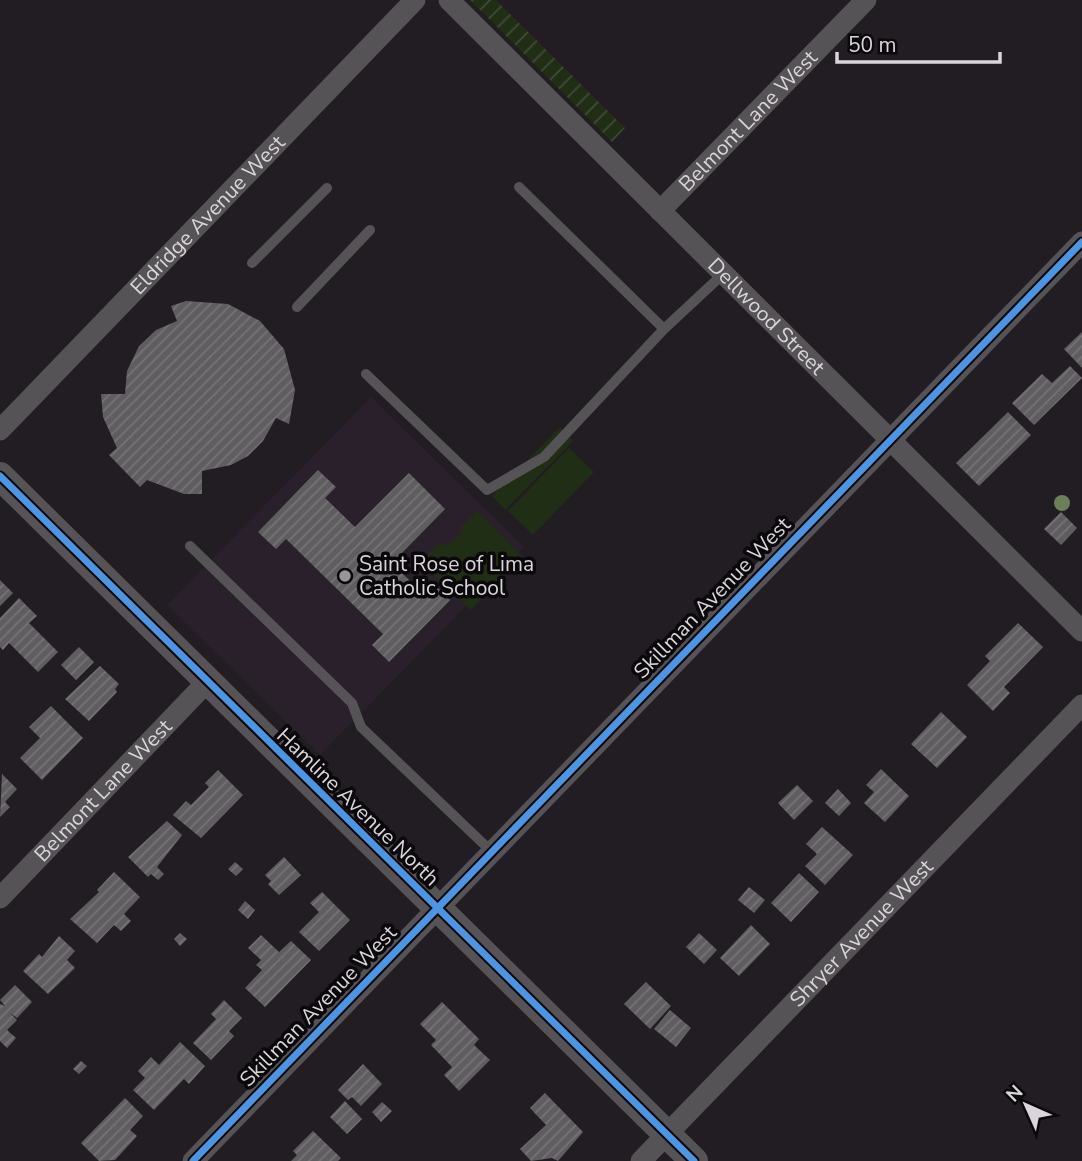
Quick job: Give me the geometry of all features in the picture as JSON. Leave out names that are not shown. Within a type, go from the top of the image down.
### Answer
[{"type":"street","name":"Eldridge Avenue West","points":[[0,430],[415,0]]},
{"type":"street","name":"Dellwood Street","points":[[449,0],[1082,631]]},
{"type":"street","name":"Belmont Lane West","points":[[660,211],[866,0]]},
{"type":"street","name":"Skillman Avenue West","points":[[193,1161],[1082,242]]},
{"type":"street","name":"Hamline Avenue North","points":[[0,476],[694,1161]]},
{"type":"street","name":"Belmont Lane West","points":[[0,898],[206,682]]},
{"type":"street","name":"Shryer Avenue West","points":[[641,1161],[1082,705]]},
{"type":"lane","points":[[519,187],[664,330]]},
{"type":"lane","points":[[252,263],[327,188]]},
{"type":"lane","points":[[297,307],[370,230]]},
{"type":"lane","points":[[366,374],[487,489],[544,457],[664,330],[722,275]]},
{"type":"lane","points":[[190,546],[352,703],[361,727],[492,852]]},
{"type":"shaded area","name":"Saint Rose of Lima Catholic School","points":[[371,397],[524,547],[320,755],[167,605]]},
{"type":"green space","points":[[470,0],[496,0],[625,128],[612,142]]},
{"type":"green space","points":[[560,427],[573,441],[505,510],[492,496]]},
{"type":"green space","points":[[569,448],[594,472],[533,535],[508,511]]},
{"type":"green space","points":[[477,511],[522,556],[471,610],[427,568],[426,556],[439,544],[447,545],[461,533],[461,527]]},
{"type":"building","points":[[186,301],[228,304],[260,321],[284,349],[295,390],[289,424],[276,418],[263,441],[248,456],[231,465],[202,471],[202,494],[184,494],[147,480],[140,487],[109,455],[117,448],[103,417],[101,394],[125,394],[127,371],[139,346],[156,330],[177,321],[171,306]]},
{"type":"building","points":[[1082,332],[1082,368],[1064,349]]},
{"type":"building","points":[[1070,366],[1082,378],[1034,425],[1012,403],[1042,374],[1052,383]]},
{"type":"building","points":[[1008,412],[1031,435],[979,486],[956,463]]},
{"type":"building","points":[[318,470],[336,487],[325,498],[355,527],[409,473],[445,509],[392,563],[423,594],[433,583],[450,600],[389,662],[372,645],[383,634],[286,539],[276,549],[258,532]]},
{"type":"building","points":[[1061,512],[1077,528],[1061,545],[1044,529]]},
{"type":"building","points":[[0,580],[13,593],[0,606]]},
{"type":"building","points":[[19,598],[37,616],[29,623],[58,652],[38,672],[9,643],[3,650],[0,647],[0,618]]},
{"type":"building","points":[[1018,623],[1043,647],[1004,687],[1010,693],[993,711],[967,685],[990,661],[985,656]]},
{"type":"building","points":[[79,647],[94,662],[76,680],[61,665]]},
{"type":"building","points":[[100,666],[119,684],[115,689],[117,692],[89,721],[65,699]]},
{"type":"building","points":[[51,706],[83,738],[42,780],[20,758],[40,738],[29,727]]},
{"type":"building","points":[[941,712],[967,737],[937,768],[911,744]]},
{"type":"building","points":[[881,769],[909,796],[885,822],[864,803],[874,792],[866,785]]},
{"type":"building","points":[[218,770],[243,795],[201,838],[173,815],[186,801],[191,805],[209,787],[205,783]]},
{"type":"building","points":[[2,774],[17,789],[5,802],[10,807],[0,817]]},
{"type":"building","points":[[797,785],[813,801],[794,820],[778,803]]},
{"type":"building","points":[[838,789],[851,803],[839,816],[825,803]]},
{"type":"building","points":[[167,821],[182,835],[157,867],[164,874],[158,880],[151,874],[148,877],[128,857]]},
{"type":"building","points":[[822,827],[853,855],[825,885],[805,866],[817,854],[806,844]]},
{"type":"building","points":[[284,857],[301,875],[279,895],[268,884],[271,881],[265,875]]},
{"type":"building","points":[[235,862],[243,869],[236,876],[228,869]]},
{"type":"building","points":[[114,872],[140,897],[124,914],[131,921],[121,931],[114,925],[97,943],[70,919],[99,892],[97,890]]},
{"type":"building","points":[[799,873],[819,892],[791,922],[771,903]]},
{"type":"building","points":[[749,887],[765,900],[754,913],[738,900]]},
{"type":"building","points":[[322,892],[350,920],[319,951],[299,932],[319,912],[310,903]]},
{"type":"building","points":[[245,901],[255,910],[248,919],[238,910]]},
{"type":"building","points":[[751,925],[770,944],[739,976],[720,958]]},
{"type":"building","points":[[180,933],[187,939],[180,946],[174,939]]},
{"type":"building","points":[[699,933],[717,950],[704,964],[686,947]]},
{"type":"building","points":[[261,935],[279,952],[291,941],[311,960],[265,1007],[245,988],[262,970],[256,965],[261,960],[248,948]]},
{"type":"building","points":[[59,936],[75,951],[67,960],[75,968],[48,994],[23,971],[39,954],[42,957]]},
{"type":"building","points":[[646,982],[671,1006],[650,1029],[624,1004]]},
{"type":"building","points":[[15,985],[32,1002],[17,1018],[10,1013],[17,1020],[7,1030],[16,1038],[7,1048],[0,1041],[0,1004],[5,1006],[0,1000]]},
{"type":"building","points":[[224,1000],[242,1018],[229,1031],[234,1036],[211,1060],[193,1043],[216,1019],[211,1014]]},
{"type":"building","points":[[442,1002],[479,1039],[474,1045],[490,1060],[459,1091],[444,1075],[452,1067],[431,1045],[436,1040],[420,1024]]},
{"type":"building","points":[[670,1010],[691,1028],[676,1047],[654,1029]]},
{"type":"building","points":[[180,1042],[205,1066],[189,1084],[184,1079],[154,1110],[133,1090],[145,1078],[138,1071],[151,1057],[159,1065]]},
{"type":"building","points":[[81,1061],[87,1066],[79,1074],[73,1069]]},
{"type":"building","points":[[363,1064],[382,1084],[361,1106],[352,1097],[348,1100],[338,1090]]},
{"type":"building","points":[[545,1093],[583,1132],[558,1161],[552,1158],[531,1161],[520,1149],[546,1125],[530,1108]]},
{"type":"building","points":[[125,1098],[143,1116],[130,1130],[137,1136],[115,1160],[99,1161],[81,1143]]},
{"type":"building","points":[[345,1101],[362,1119],[347,1134],[330,1117]]},
{"type":"building","points":[[382,1102],[392,1111],[381,1122],[372,1112]]},
{"type":"building","points":[[313,1131],[341,1158],[338,1161],[291,1161],[297,1155],[293,1151]]},
{"type":"cycle path","points":[[193,1161],[1082,242]]},
{"type":"cycle path","points":[[0,476],[694,1161]]},
{"type":"place","name":"Saint Rose of Lima Catholic School","points":[[345,576]]}]
